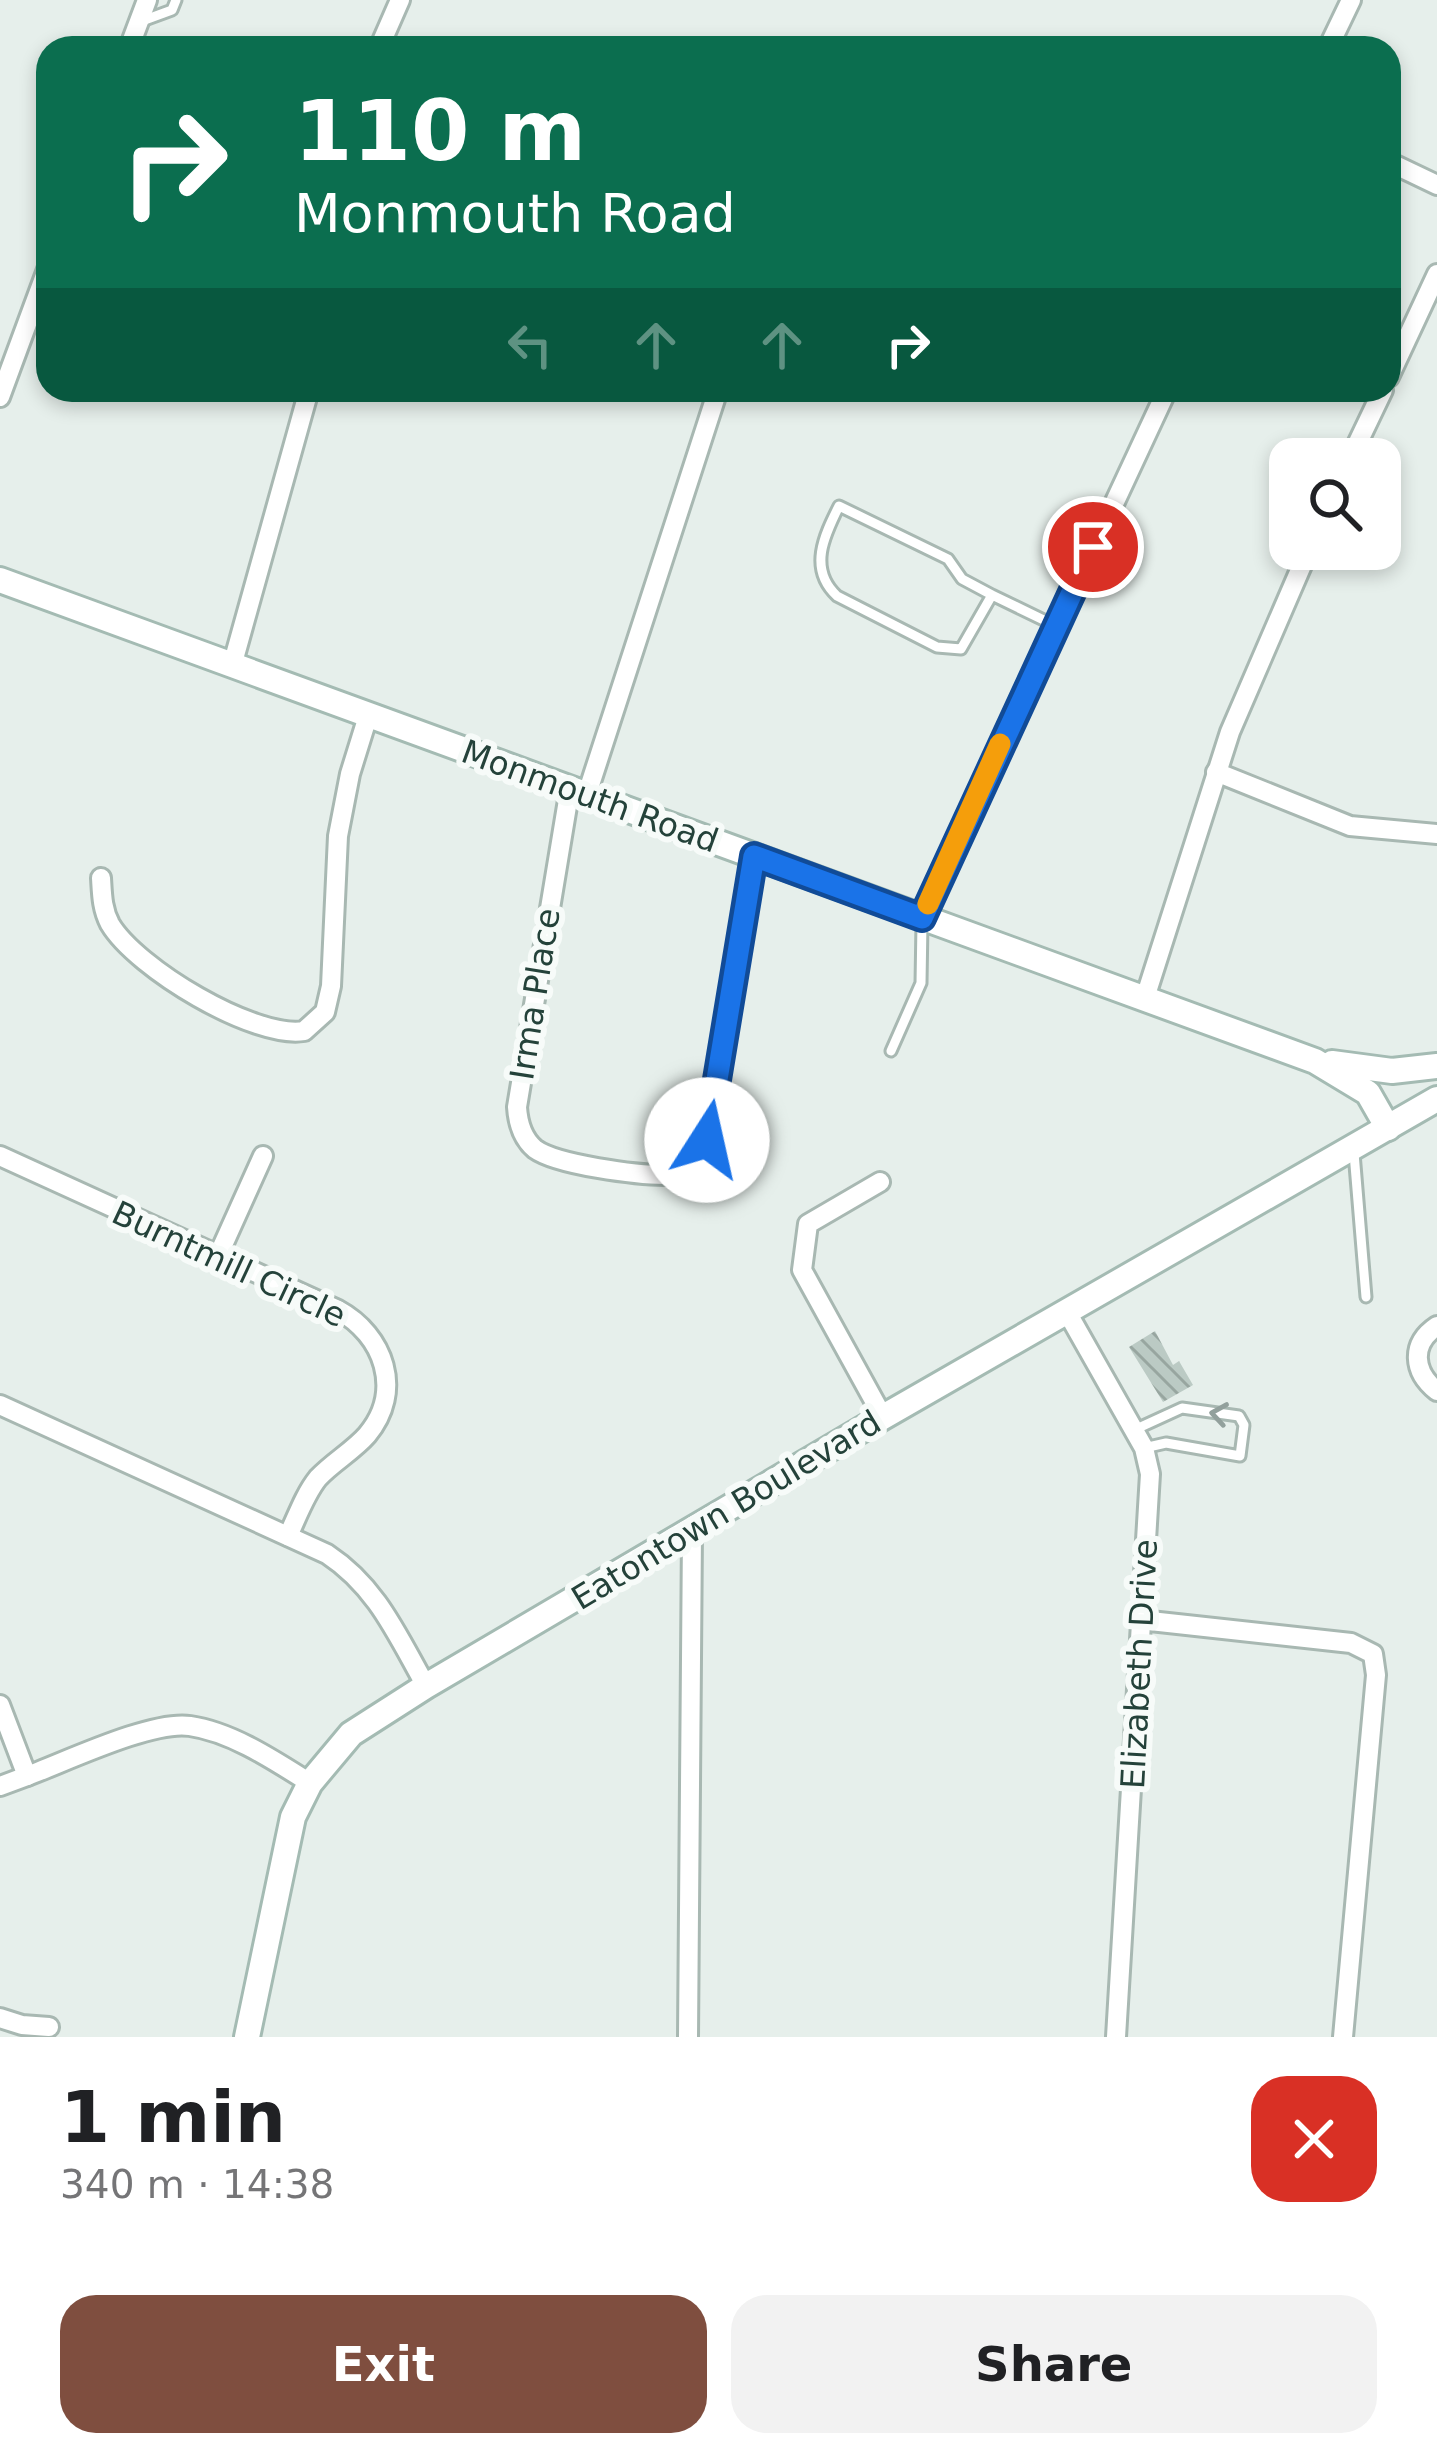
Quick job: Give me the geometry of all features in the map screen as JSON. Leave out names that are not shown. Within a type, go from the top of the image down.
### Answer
[{"type":"main road","name":"Monmouth Road","points":[[0,580],[1315,1061],[1368,1093],[1388,1128]]},
{"type":"main road","name":"Monmouth Road","points":[[1315,1061],[1392,1071],[1437,1066]]},
{"type":"main road","points":[[1392,1071],[1427,1106]]},
{"type":"main road","name":"Eatontown Boulevard","points":[[247,2037],[293,1816],[310,1783],[351,1735],[426,1686],[883,1418],[1427,1106]]},
{"type":"street","points":[[134,36],[146,0]]},
{"type":"street","points":[[384,36],[400,0]]},
{"type":"street","points":[[1334,36],[1351,0]]},
{"type":"street","points":[[1401,167],[1437,184]]},
{"type":"street","points":[[1401,351],[1437,274]]},
{"type":"street","points":[[0,397],[36,300]]},
{"type":"street","points":[[232,666],[306,402]]},
{"type":"street","name":"Irma Place","points":[[714,402],[579,791],[517,1106],[521,1130],[535,1148],[548,1156],[665,1175],[682,1170],[700,1154],[707,1140],[754,856]]},
{"type":"street","points":[[922,918],[1161,402]]},
{"type":"street","points":[[1360,438],[1377,402]]},
{"type":"street","points":[[1145,998],[1216,772],[1300,570]]},
{"type":"street","points":[[101,878],[102,900],[112,926],[141,959],[170,981],[272,1030],[304,1031],[325,1012],[331,986],[338,836],[368,716]]},
{"type":"street","points":[[1216,772],[1350,826],[1437,834]]},
{"type":"street","name":"Burntmill Circle","points":[[0,1156],[348,1316],[371,1337],[385,1364],[387,1391],[376,1421],[317,1480],[288,1536]]},
{"type":"street","points":[[218,1256],[263,1156]]},
{"type":"street","points":[[880,1182],[808,1224],[802,1270],[883,1418]]},
{"type":"street","name":"Elizabeth Drive","points":[[1067,1312],[1144,1448],[1150,1474],[1116,2037]]},
{"type":"street","points":[[1437,1326],[1422,1340],[1417,1360],[1424,1380],[1437,1391]]},
{"type":"street","points":[[0,1405],[327,1554],[359,1577],[426,1686]]},
{"type":"street","points":[[688,2037],[692,1532]]},
{"type":"street","points":[[1141,1619],[1351,1642],[1373,1654],[1376,1675],[1343,2037]]},
{"type":"street","points":[[0,1705],[27,1776]]},
{"type":"street","points":[[0,1786],[159,1728],[188,1725],[266,1756],[310,1783]]},
{"type":"street","points":[[0,2018],[49,2027]]},
{"type":"lane","points":[[139,22],[172,10],[176,0]]},
{"type":"lane","points":[[992,595],[962,649],[937,647],[837,596],[824,583],[823,538],[839,506],[948,559],[962,579],[1056,626]]},
{"type":"lane","points":[[891,1051],[921,983],[922,918]]},
{"type":"lane","points":[[1354,1148],[1366,1297]]},
{"type":"lane","points":[[1134,1430],[1182,1408],[1239,1416],[1244,1425],[1240,1456],[1166,1443],[1144,1448]]},
{"type":"building","points":[[1155,1331],[1173,1365],[1179,1361],[1193,1385],[1163,1402],[1129,1347]]},
{"type":"slow traffic","points":[[928,904],[1000,744]]},
{"type":"route","points":[[707,1140],[754,856],[922,918],[1093,547]]}]
